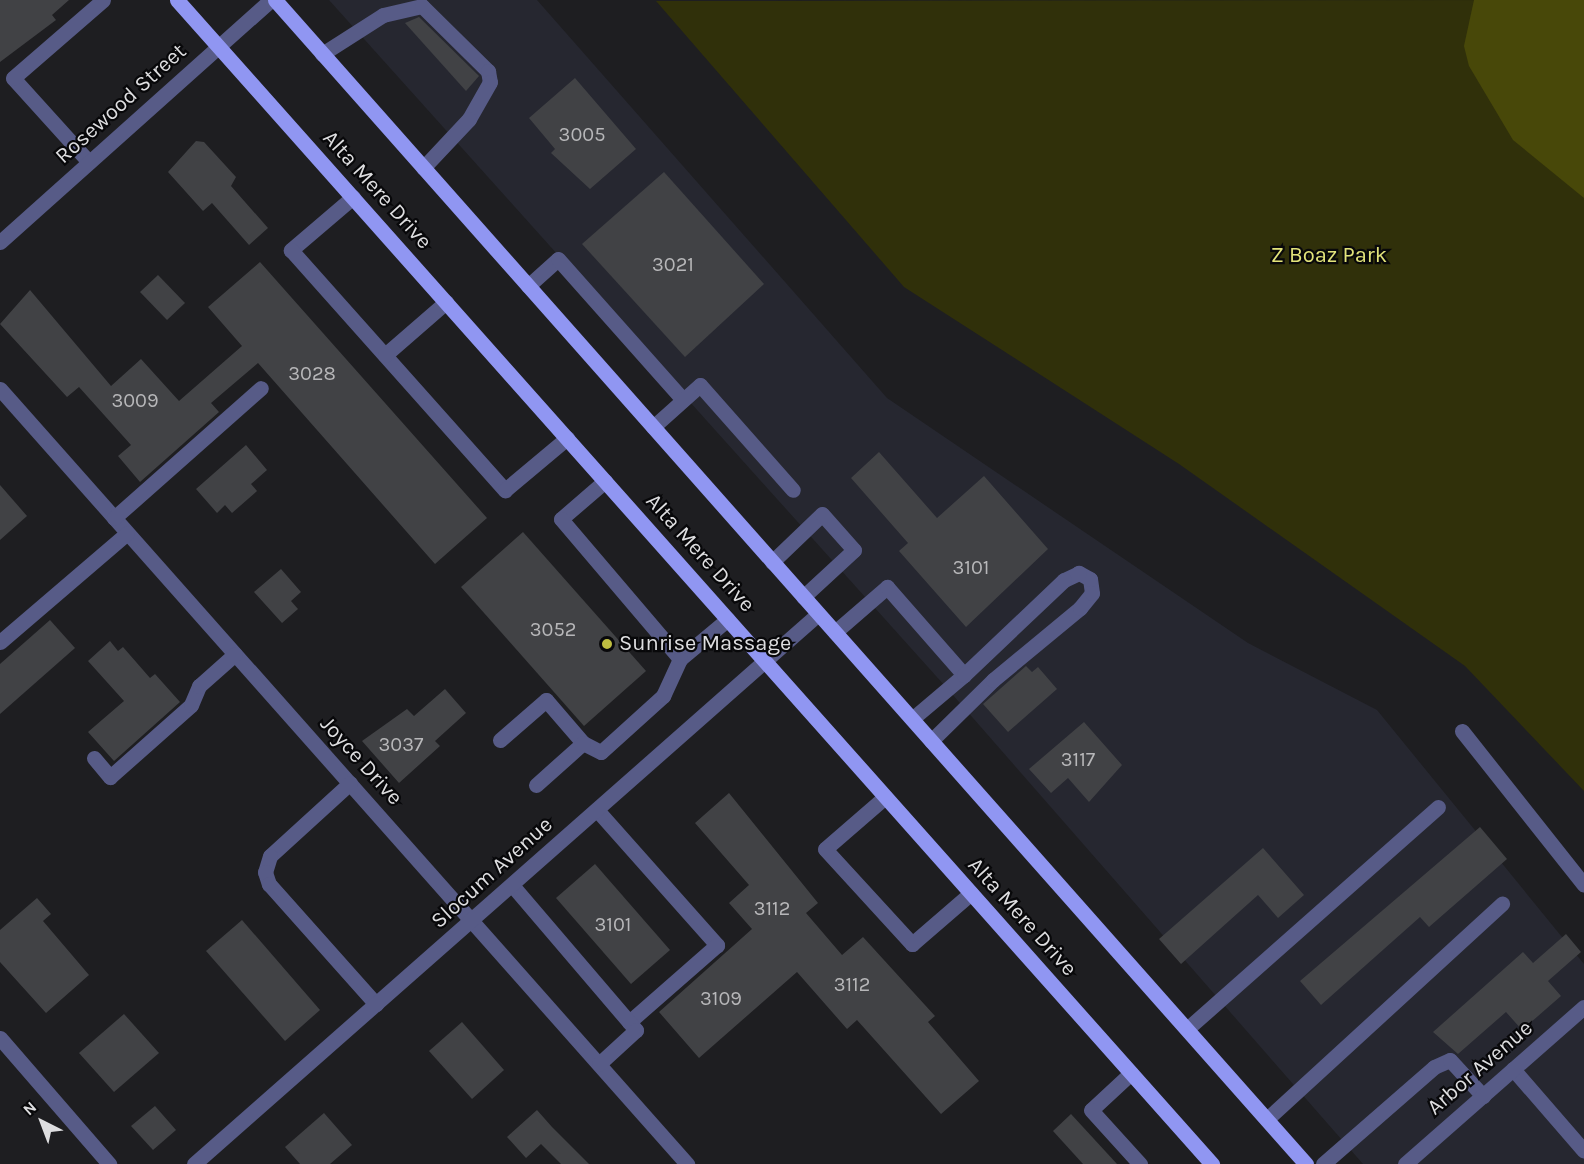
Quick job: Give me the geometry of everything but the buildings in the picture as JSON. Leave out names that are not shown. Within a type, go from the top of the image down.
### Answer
[{"type":"main road","name":"Alta Mere Drive","points":[[177,0],[1212,1164]]},
{"type":"main road","points":[[273,0],[1306,1164]]},
{"type":"street","name":"Rosewood Street","points":[[1,238],[273,0]]},
{"type":"street","points":[[89,162],[13,78],[96,2]]},
{"type":"street","points":[[322,54],[383,15],[422,6],[488,71],[490,82],[469,119],[423,168]]},
{"type":"street","points":[[353,197],[291,250],[505,490],[567,438]]},
{"type":"street","points":[[528,286],[558,259],[683,400]]},
{"type":"street","points":[[385,355],[446,302]]},
{"type":"street","points":[[653,427],[700,386],[793,490]]},
{"type":"street","points":[[114,518],[261,388]]},
{"type":"street","name":"Joyce Drive","points":[[0,389],[687,1164]]},
{"type":"street","points":[[605,481],[561,519],[680,659]]},
{"type":"street","points":[[772,562],[822,514],[854,550],[803,597]]},
{"type":"street","points":[[0,642],[127,533]]},
{"type":"street","points":[[912,719],[964,675],[1064,580],[1079,573],[1090,579],[1092,593],[1080,608],[993,680],[931,741]]},
{"type":"street","points":[[835,632],[887,587],[964,675]]},
{"type":"street","name":"Slocum Avenue","points":[[194,1164],[818,614]]},
{"type":"street","points":[[500,740],[546,700],[583,743],[601,752],[663,696],[680,659],[728,619]]},
{"type":"street","points":[[94,758],[110,777],[198,699],[199,686],[236,654]]},
{"type":"street","points":[[1462,731],[1584,885]]},
{"type":"street","points":[[536,786],[583,743]]},
{"type":"street","points":[[350,783],[270,856],[265,872],[269,884],[376,1004]]},
{"type":"street","points":[[885,797],[825,849],[912,944],[971,893]]},
{"type":"street","points":[[1187,1029],[1438,807]]},
{"type":"street","points":[[597,810],[717,945],[629,1022]]},
{"type":"street","points":[[512,885],[636,1030],[599,1064]]},
{"type":"street","points":[[1267,1119],[1502,904]]},
{"type":"street","name":"Arbor Avenue","points":[[1405,1164],[1584,1007]]},
{"type":"street","points":[[0,1038],[109,1164]]},
{"type":"street","points":[[1323,1164],[1434,1067],[1450,1060],[1483,1096]]},
{"type":"street","points":[[1514,1069],[1584,1151]]},
{"type":"street","points":[[1131,1073],[1091,1110],[1140,1164]]},
{"type":"shaded area","points":[[329,0],[537,0],[887,398],[1248,643],[1377,710],[1584,964],[1584,1164],[1363,1164],[945,686]]},
{"type":"shaded area","points":[[1474,0],[1584,0],[1584,198],[1513,140],[1469,66],[1464,46]]},
{"type":"green space","name":"Z Boaz Park","points":[[1584,0],[1584,791],[1465,666],[1179,464],[904,287],[656,1]]},
{"type":"place","name":"Sunrise Massage","points":[[607,644]]}]
